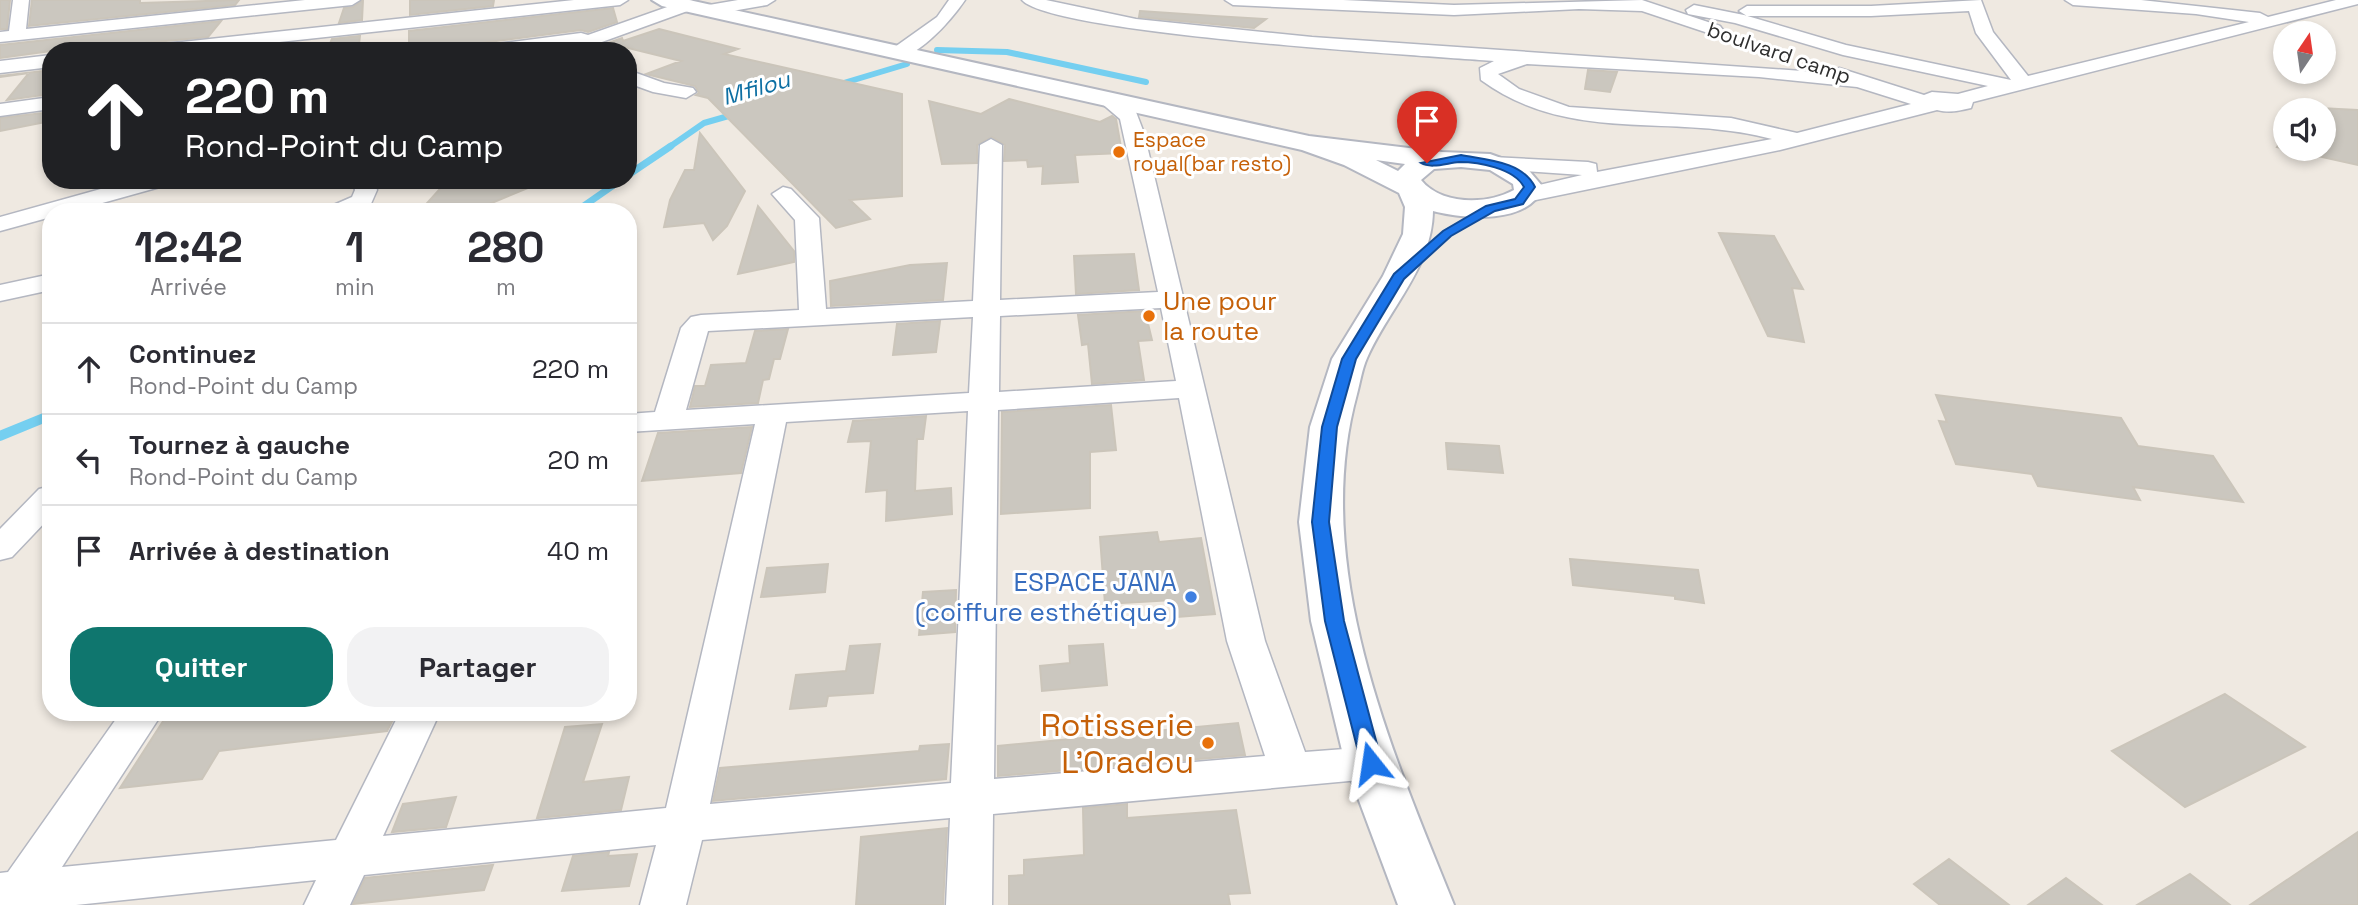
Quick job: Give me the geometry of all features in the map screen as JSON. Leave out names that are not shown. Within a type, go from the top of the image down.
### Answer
[{"type":"main road","points":[[662,0],[711,5],[898,53],[1309,145],[1353,159],[1434,202],[1452,206],[1490,208],[1519,201],[1526,195],[1529,187],[1525,179],[1507,168],[1481,161],[1441,160],[1309,145]]},
{"type":"main road","points":[[1426,905],[1371,763],[1334,621],[1320,522],[1329,427],[1349,359],[1399,276],[1418,234],[1419,207],[1407,180],[1409,173],[1427,163],[1441,160]]},
{"type":"main road","points":[[1399,276],[1447,233],[1490,208]]},
{"type":"street","points":[[21,0],[8,36],[155,21],[269,5],[352,0]]},
{"type":"street","points":[[150,0],[155,21]]},
{"type":"street","points":[[229,42],[620,0]]},
{"type":"street","points":[[581,42],[711,5],[767,0]]},
{"type":"street","points":[[898,53],[943,21],[957,0]]},
{"type":"street","points":[[1030,0],[1060,10],[1160,27],[1535,58],[1759,71],[1858,81]]},
{"type":"street","points":[[1233,0],[1454,10],[1641,4],[1694,10],[1738,19],[1826,46],[2017,84]]},
{"type":"street","points":[[2073,0],[2196,9],[2273,20]]},
{"type":"street","points":[[1526,195],[1797,140],[2356,0]]},
{"type":"street","points":[[2106,2],[2169,46]]},
{"type":"street","points":[[1694,10],[1974,3],[1985,33],[2017,84]]},
{"type":"street","name":"boulvard camp","points":[[1641,4],[1742,40]]},
{"type":"street","points":[[1865,6],[1867,54]]},
{"type":"street","points":[[550,42],[596,36]]},
{"type":"street","name":"boulvard camp","points":[[1781,54],[1908,98],[1942,102]]},
{"type":"street","points":[[1535,58],[1496,65],[1489,68],[1488,76],[1505,91],[1519,98],[1574,113],[1736,125],[1797,140]]},
{"type":"street","points":[[0,67],[42,62]]},
{"type":"street","points":[[637,79],[660,88],[686,92]]},
{"type":"street","points":[[1109,101],[1129,117],[1174,299],[1190,389],[1246,641],[1290,768]]},
{"type":"street","points":[[0,110],[42,104]]},
{"type":"street","points":[[968,905],[991,145]]},
{"type":"street","points":[[1481,161],[1560,168],[1660,168]]},
{"type":"street","points":[[76,203],[126,189]]},
{"type":"street","points":[[357,203],[362,201],[366,189]]},
{"type":"street","points":[[783,194],[807,218],[813,318]]},
{"type":"street","points":[[0,224],[42,212]]},
{"type":"street","points":[[0,293],[42,284]]},
{"type":"street","points":[[668,420],[695,328],[701,323],[1174,299]]},
{"type":"street","points":[[637,422],[984,399],[1190,389]]},
{"type":"street","points":[[663,905],[684,824],[773,413]]},
{"type":"street","points":[[0,549],[42,505]]},
{"type":"street","points":[[10,896],[136,721]]},
{"type":"street","points":[[327,905],[416,721]]},
{"type":"street","points":[[10,896],[684,824],[1290,768],[1371,763]]},
{"type":"building","points":[[0,0],[10,0],[7,29],[0,29]]},
{"type":"building","points":[[32,0],[140,0],[140,3],[239,0],[235,5],[29,26]]},
{"type":"building","points":[[363,0],[362,20],[339,23],[344,8],[353,7]]},
{"type":"building","points":[[410,0],[494,0],[493,6],[410,15]]},
{"type":"building","points":[[613,8],[617,22],[588,32],[581,30],[489,42],[409,42],[409,31]]},
{"type":"building","points":[[1140,11],[1266,19],[1254,28],[1139,17]]},
{"type":"building","points":[[221,21],[208,37],[156,42],[42,42],[42,52],[0,58],[0,45]]},
{"type":"building","points":[[659,29],[738,49],[724,54],[902,94],[902,196],[850,200],[870,219],[836,228],[708,98],[696,95],[699,93],[695,86],[646,74],[681,61],[637,50],[637,42],[611,42],[622,38],[623,41]]},
{"type":"building","points":[[360,36],[359,42],[331,42],[332,39]]},
{"type":"building","points":[[1588,70],[1617,72],[1610,92],[1585,89]]},
{"type":"building","points":[[42,71],[42,95],[7,100],[29,73],[0,76]]},
{"type":"building","points":[[1009,99],[1100,122],[1112,116],[1116,119],[1122,153],[1075,155],[1078,182],[1042,184],[1043,166],[1028,167],[1027,160],[1004,161],[1005,145],[992,137],[977,145],[977,163],[942,164],[929,101],[981,114]]},
{"type":"building","points":[[2336,109],[2358,110],[2358,165],[2336,160]]},
{"type":"building","points":[[42,113],[42,123],[0,131],[0,118]]},
{"type":"building","points":[[700,133],[745,191],[727,226],[713,240],[704,223],[664,227],[670,200],[685,170],[694,170]]},
{"type":"building","points":[[440,189],[525,189],[492,203],[427,203]]},
{"type":"building","points":[[758,206],[794,251],[794,262],[738,274]]},
{"type":"building","points":[[1719,233],[1774,236],[1803,289],[1792,288],[1804,342],[1768,336]]},
{"type":"building","points":[[1134,254],[1139,290],[1076,294],[1074,256]]},
{"type":"building","points":[[947,263],[943,300],[831,306],[830,281],[910,265]]},
{"type":"building","points":[[1145,311],[1152,340],[1138,341],[1144,380],[1092,384],[1088,344],[1082,345],[1078,315]]},
{"type":"building","points":[[940,321],[936,352],[893,355],[897,324]]},
{"type":"building","points":[[788,329],[780,359],[774,359],[769,379],[763,380],[758,403],[690,407],[695,386],[705,386],[711,365],[746,363],[755,331]]},
{"type":"building","points":[[1936,395],[2121,418],[2138,446],[2213,456],[2243,502],[2133,487],[2140,500],[2038,486],[2032,474],[1956,464],[1939,421],[1947,422]]},
{"type":"building","points":[[1111,405],[1116,450],[1090,452],[1090,508],[1001,514],[1002,412]]},
{"type":"building","points":[[926,416],[923,439],[917,439],[915,491],[951,488],[952,514],[886,521],[887,490],[866,492],[871,441],[848,442],[853,421]]},
{"type":"building","points":[[752,427],[741,473],[642,481],[658,433]]},
{"type":"building","points":[[1446,443],[1499,446],[1503,473],[1448,469]]},
{"type":"building","points":[[1157,532],[1159,542],[1201,538],[1215,614],[1177,617],[1174,600],[1105,604],[1100,537]]},
{"type":"building","points":[[1570,559],[1698,570],[1704,603],[1675,599],[1675,596],[1573,585]]},
{"type":"building","points":[[828,564],[825,592],[761,597],[767,568]]},
{"type":"building","points":[[956,590],[955,632],[919,635],[923,592]]},
{"type":"building","points":[[880,644],[873,693],[828,696],[826,706],[790,709],[796,675],[846,671],[850,646]]},
{"type":"building","points":[[1103,644],[1107,685],[1042,691],[1040,666],[1070,663],[1069,646]]},
{"type":"building","points":[[2225,694],[2305,747],[2185,807],[2112,751]]},
{"type":"building","points":[[163,721],[392,721],[387,731],[219,751],[202,779],[120,788]]},
{"type":"building","points":[[1238,723],[1245,755],[998,776],[998,746]]},
{"type":"building","points":[[602,724],[583,782],[629,777],[621,810],[537,818],[565,727]]},
{"type":"building","points":[[949,744],[946,779],[713,801],[720,768],[919,751],[920,746]]},
{"type":"building","points":[[456,797],[446,827],[392,832],[403,804]]},
{"type":"building","points":[[1127,804],[1127,818],[1236,810],[1250,893],[1228,894],[1230,905],[1009,905],[1009,876],[1024,875],[1024,860],[1084,855],[1083,808]]},
{"type":"building","points":[[947,828],[943,905],[856,905],[861,837]]},
{"type":"building","points":[[2358,832],[2358,905],[2250,905]]},
{"type":"building","points":[[609,852],[608,856],[637,854],[629,886],[562,891],[573,856]]},
{"type":"building","points":[[1949,859],[2009,905],[1940,905],[1914,884]]},
{"type":"building","points":[[493,865],[484,890],[353,904],[365,878]]},
{"type":"building","points":[[2190,874],[2230,905],[2137,905]]},
{"type":"building","points":[[2066,878],[2102,905],[2028,905]]},
{"type":"waterway","name":"Mfilou","points":[[937,50],[1007,52],[1146,82]]},
{"type":"waterway","name":"Mfilou","points":[[837,85],[907,64]]},
{"type":"waterway","name":"Mfilou","points":[[668,148],[704,123],[739,113]]},
{"type":"waterway","name":"Mfilou","points":[[637,169],[671,146]]},
{"type":"waterway","name":"Mfilou","points":[[588,203],[608,189]]},
{"type":"waterway","name":"Mfilou","points":[[0,436],[42,419]]},
{"type":"place","name":"Espace royal(bar resto)","points":[[1119,152]]},
{"type":"place","name":"Une pour la route","points":[[1149,316]]},
{"type":"place","name":"ESPACE JANA (coiffure esthétique)","points":[[1191,597]]},
{"type":"place","name":"Rotisserie L'Oradou","points":[[1208,743]]},
{"type":"route","points":[[1371,763],[1334,621],[1320,522],[1329,427],[1349,359],[1399,276],[1447,233],[1490,208],[1519,201],[1526,195],[1529,187],[1525,179],[1515,171],[1499,165],[1461,159],[1427,163]]}]
